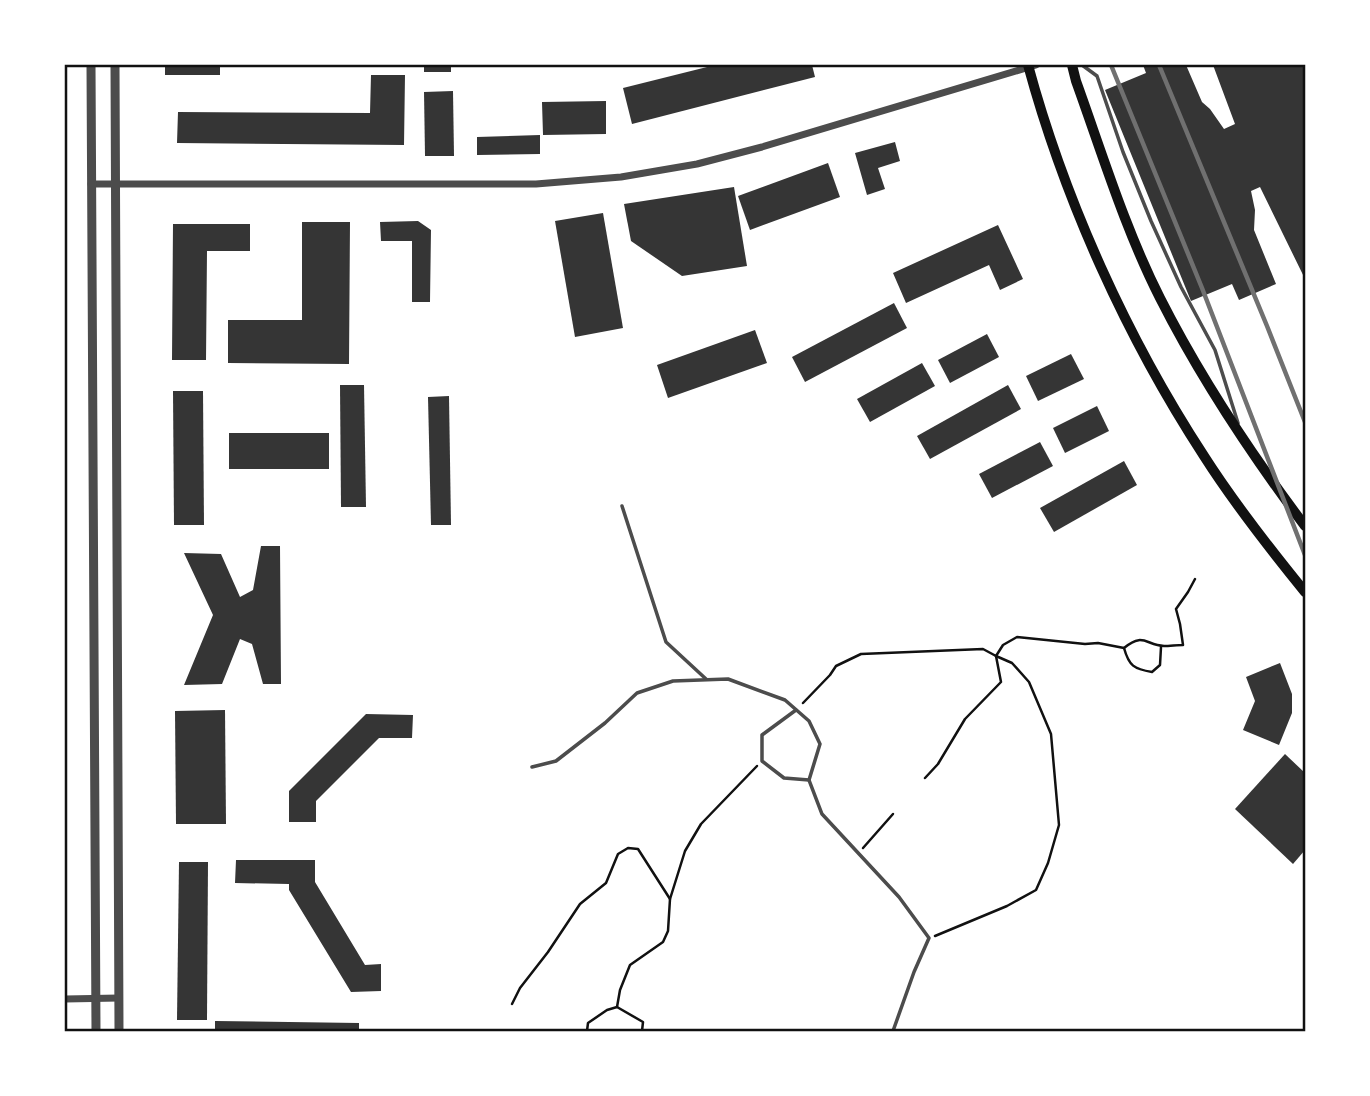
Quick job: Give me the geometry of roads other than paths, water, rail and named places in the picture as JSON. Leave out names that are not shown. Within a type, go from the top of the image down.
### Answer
[{"type":"main road","points":[[1031,65],[1058,161],[1091,241],[1141,347],[1204,457],[1305,592]]},
{"type":"main road","points":[[1072,65],[1128,227],[1159,297],[1201,374],[1305,526]]},
{"type":"street","points":[[91,65],[96,1031]]},
{"type":"street","points":[[115,65],[119,1031]]},
{"type":"street","points":[[92,184],[536,184],[621,177],[697,164],[762,147],[1031,65]]},
{"type":"street","points":[[65,999],[119,998]]},
{"type":"lane","points":[[1082,65],[1097,76],[1123,152],[1151,221],[1181,287],[1215,350],[1243,438]]},
{"type":"lane","points":[[622,506],[666,642],[708,680]]},
{"type":"lane","points":[[532,767],[556,761],[605,723],[637,693],[674,681],[728,680],[785,700],[809,721],[820,744],[809,780],[822,814],[899,897],[929,938],[893,1031]]},
{"type":"lane","points":[[796,710],[762,735],[762,761],[785,778],[809,780]]},
{"type":"railway","points":[[1111,65],[1202,288],[1305,555]]},
{"type":"railway","points":[[1159,65],[1305,422]]}]
